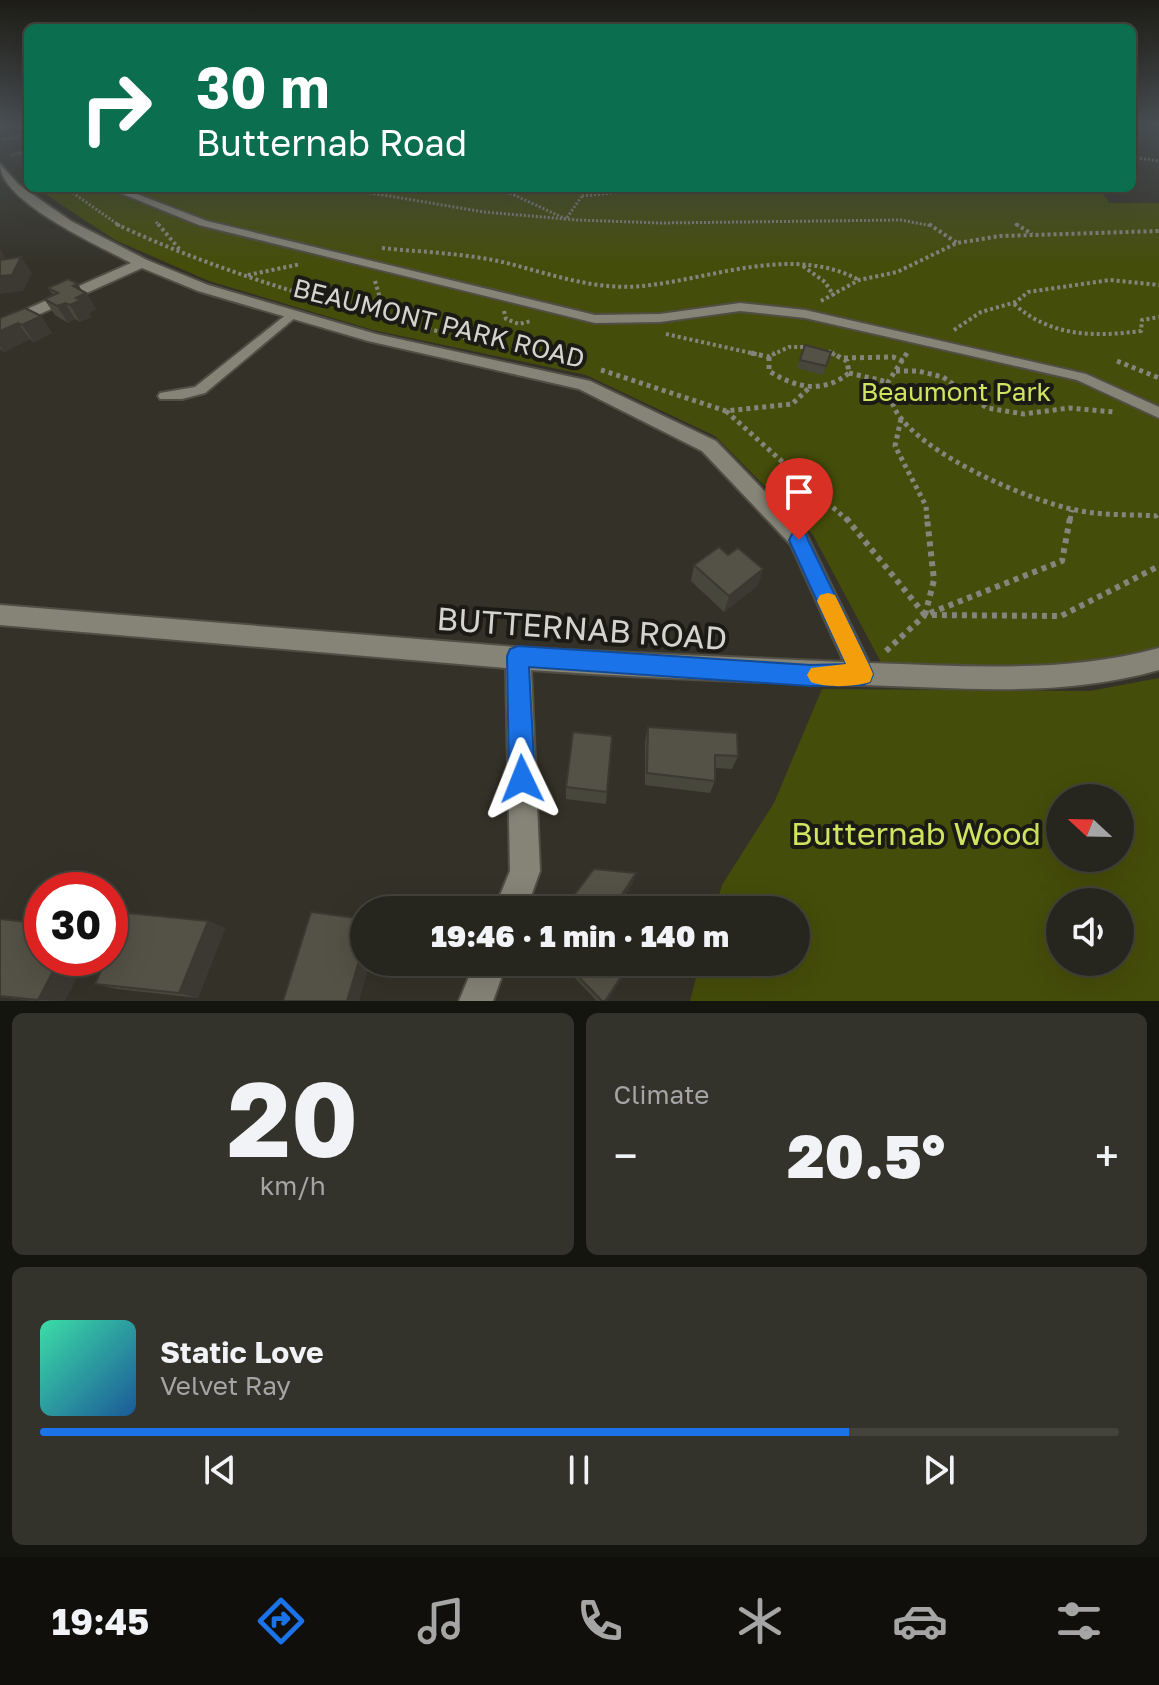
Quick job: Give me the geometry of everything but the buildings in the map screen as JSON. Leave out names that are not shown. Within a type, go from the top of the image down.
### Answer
[{"type":"street","name":"BEAUMONT PARK ROAD","points":[[4,172],[15,187],[67,224],[142,263],[203,288],[373,338],[584,385],[709,446],[799,540],[862,674]]},
{"type":"street","points":[[0,327],[142,263]]},
{"type":"street","name":"BUTTERNAB ROAD","points":[[0,615],[518,656],[810,675],[1086,676],[1159,659]]},
{"type":"street","points":[[515,896],[525,871],[518,656]]},
{"type":"street","points":[[476,1001],[486,976]]},
{"type":"lane","points":[[123,192],[203,223],[595,319],[660,318],[740,307],[805,314],[1081,377],[1159,413]]},
{"type":"lane","points":[[165,396],[200,390],[292,314]]},
{"type":"path","points":[[72,192],[117,225],[209,264],[387,319],[493,344]]},
{"type":"path","points":[[366,192],[484,212],[566,219],[661,223],[901,220],[927,223],[957,243]]},
{"type":"path","points":[[508,192],[566,219]]},
{"type":"path","points":[[566,219],[582,192]]},
{"type":"path","points":[[582,196],[622,192]]},
{"type":"path","points":[[1015,224],[1033,235]]},
{"type":"path","points":[[803,266],[825,282],[836,295],[859,280],[897,272],[957,243],[1033,235],[1159,231]]},
{"type":"path","points":[[377,248],[495,261],[575,284],[641,287],[775,264],[847,270],[859,280]]},
{"type":"path","points":[[246,275],[336,257]]},
{"type":"path","points":[[370,264],[387,319]]},
{"type":"path","points":[[910,339],[961,329],[983,310],[1014,304],[1028,292],[1096,281],[1147,281],[1159,285]]},
{"type":"path","points":[[1014,304],[1041,324],[1071,334],[1109,335],[1141,331],[1142,320],[1159,317]]},
{"type":"path","points":[[653,331],[769,357],[784,347],[798,344],[837,354],[847,361],[849,373]]},
{"type":"path","points":[[956,350],[907,353],[888,382],[892,405],[901,419],[938,448],[998,484],[1072,510],[1156,516],[1159,513]]},
{"type":"path","points":[[769,357],[769,371],[786,383],[809,388],[838,384],[849,373]]},
{"type":"path","points":[[843,358],[893,357],[903,361]]},
{"type":"path","points":[[1117,361],[1159,378]]},
{"type":"path","points":[[600,370],[726,411],[792,404],[809,388]]},
{"type":"path","points":[[896,371],[918,371],[943,377],[987,408],[1024,414],[1069,408],[1113,413],[1146,407]]},
{"type":"path","points":[[849,373],[888,382]]},
{"type":"path","points":[[726,411],[845,517],[925,615]]},
{"type":"path","points":[[901,419],[895,446],[926,506],[934,580],[925,615]]},
{"type":"path","points":[[862,674],[925,615],[1062,561],[1072,510]]},
{"type":"path","points":[[925,615],[1061,616],[1159,566]]},
{"type":"green space","name":"Beaumont Park","points":[[42,192],[1102,192],[1109,203],[1159,203],[1159,647],[1072,666],[883,666],[813,535],[715,436],[586,375],[373,330],[209,281],[115,240]]},
{"type":"green space","name":"Butternab Wood","points":[[1159,678],[1159,1001],[690,1001],[696,976],[810,976],[810,896],[719,896],[722,885],[774,803],[822,689],[1090,691]]},
{"type":"slow traffic","points":[[819,675],[862,674],[828,601]]},
{"type":"route","points":[[522,779],[518,656],[810,675],[862,674],[799,540]]}]
